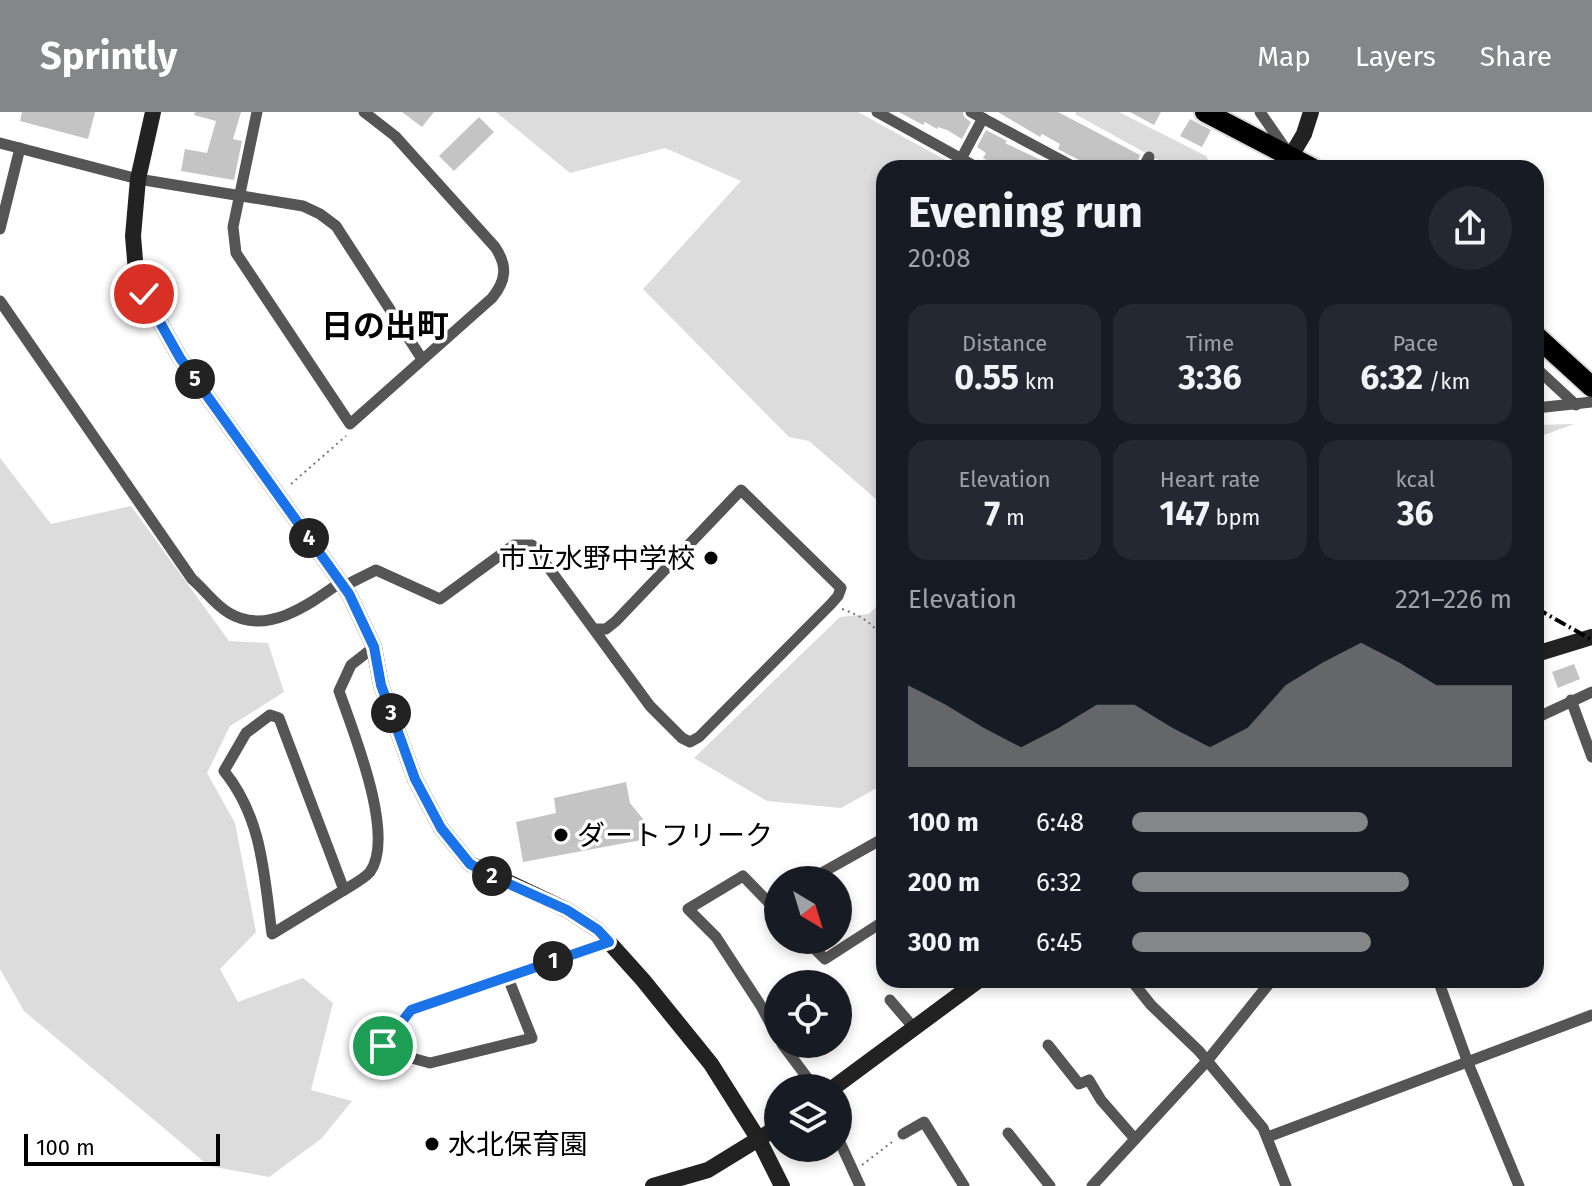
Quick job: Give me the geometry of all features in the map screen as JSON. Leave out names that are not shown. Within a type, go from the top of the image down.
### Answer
[{"type":"highway","points":[[1205,112],[1298,160]]},
{"type":"highway","points":[[1544,343],[1592,387]]},
{"type":"street","points":[[153,112],[138,179],[133,236],[136,272],[144,294],[180,358],[342,584],[374,647],[381,685],[415,779],[441,828],[470,864],[567,910],[598,930],[711,1064],[759,1140],[782,1186]]},
{"type":"street","points":[[257,112],[233,227],[236,253],[350,424],[492,298],[502,285],[505,269],[503,258],[395,136],[364,112]]},
{"type":"street","points":[[877,112],[961,159],[983,118]]},
{"type":"street","points":[[971,112],[1061,160]]},
{"type":"street","points":[[1260,112],[1291,156],[1304,134],[1311,112]]},
{"type":"street","points":[[0,143],[138,179],[303,206],[320,214],[336,226],[422,359]]},
{"type":"street","points":[[0,229],[20,148]]},
{"type":"street","points":[[0,301],[192,579],[228,612],[252,622],[302,610],[342,584],[376,570],[440,599],[514,545],[532,545],[650,706],[690,742],[709,727],[831,604],[841,588],[741,490],[616,621],[606,629],[596,629]]},
{"type":"street","points":[[1544,375],[1576,405]]},
{"type":"street","points":[[1544,407],[1592,402]]},
{"type":"street","points":[[1544,652],[1592,637]]},
{"type":"street","points":[[344,890],[279,718],[270,715],[246,733],[224,771],[240,791],[258,835],[272,934],[344,890],[369,872],[380,843],[368,773],[339,691],[351,665],[374,647]]},
{"type":"street","points":[[1544,714],[1592,692]]},
{"type":"street","points":[[1571,700],[1592,757]]},
{"type":"street","points":[[834,866],[876,842]]},
{"type":"street","points":[[764,898],[743,876],[688,909],[716,937],[764,1012]]},
{"type":"street","points":[[852,942],[876,926]]},
{"type":"street","points":[[508,978],[532,1038],[430,1063],[393,1053],[383,1046],[411,1010],[609,942]]},
{"type":"street","points":[[852,1074],[968,988]]},
{"type":"street","points":[[1140,988],[1151,1005],[1207,1061],[1268,1137],[1286,1186]]},
{"type":"street","points":[[1092,1186],[1207,1061],[1266,988]]},
{"type":"street","points":[[1441,988],[1519,1186]]},
{"type":"street","points":[[890,1000],[914,1028]]},
{"type":"street","points":[[1268,1137],[1592,1015]]},
{"type":"street","points":[[1048,1045],[1079,1084],[1089,1080],[1101,1100],[1135,1139]]},
{"type":"street","points":[[903,1134],[924,1122],[964,1186]]},
{"type":"street","points":[[1008,1133],[1050,1186]]},
{"type":"street","points":[[653,1186],[708,1170],[764,1137]]},
{"type":"street","points":[[849,1162],[860,1186]]},
{"type":"path","points":[[278,494],[349,433],[350,424]]},
{"type":"path","points":[[831,604],[864,618],[876,629]]},
{"type":"path","points":[[853,1171],[903,1134]]},
{"type":"shaded area","points":[[496,112],[858,112],[945,160],[876,160],[876,499],[809,441],[789,437],[643,289],[741,181],[665,148],[570,173]]},
{"type":"shaded area","points":[[1119,112],[1206,156],[1208,160],[1158,160],[1075,114]]},
{"type":"shaded area","points":[[1574,424],[1544,435],[1544,425]]},
{"type":"shaded area","points":[[0,458],[51,524],[131,506],[229,641],[268,643],[284,692],[230,726],[207,773],[235,823],[256,932],[220,969],[238,1002],[303,978],[333,1003],[311,1090],[352,1101],[321,1139],[269,1177],[209,1166],[24,1011],[0,969]]},
{"type":"shaded area","points":[[876,607],[876,788],[841,808],[767,801],[694,758],[840,617],[869,614]]},
{"type":"building","points":[[22,112],[95,112],[88,139],[20,121]]},
{"type":"building","points":[[195,112],[241,112],[233,139],[242,141],[234,180],[181,171],[185,149],[207,153],[216,121],[194,115]]},
{"type":"building","points":[[402,112],[434,112],[422,127]]},
{"type":"building","points":[[899,112],[963,112],[971,122],[962,139],[925,122],[923,125]]},
{"type":"building","points":[[998,112],[1058,112],[1140,155],[1138,160],[1079,160],[1058,149],[1060,144],[1042,134],[1040,137]]},
{"type":"building","points":[[1130,112],[1161,112],[1154,125]]},
{"type":"building","points":[[479,117],[494,132],[454,171],[439,156]]},
{"type":"building","points":[[1190,119],[1211,130],[1202,147],[1180,136]]},
{"type":"building","points":[[986,130],[1041,160],[987,160],[983,158],[986,153],[977,147]]},
{"type":"building","points":[[1574,664],[1580,679],[1558,688],[1552,672]]},
{"type":"building","name":"ダートフリーク","points":[[626,782],[630,803],[643,819],[647,839],[523,862],[516,822],[556,813],[554,798]]},
{"type":"railway","points":[[1544,613],[1592,640]]},
{"type":"place","name":"市立水野中学校","points":[[711,558]]},
{"type":"place","name":"ダートフリーク","points":[[561,835]]},
{"type":"place","name":"水北保育園","points":[[432,1144]]},
{"type":"district","name":"日の出町","points":[[385,326]]},
{"type":"route","points":[[144,294],[180,358],[349,594],[374,647],[381,685],[415,779],[441,828],[470,864],[567,910],[598,930],[609,942],[411,1010],[383,1046]]}]
